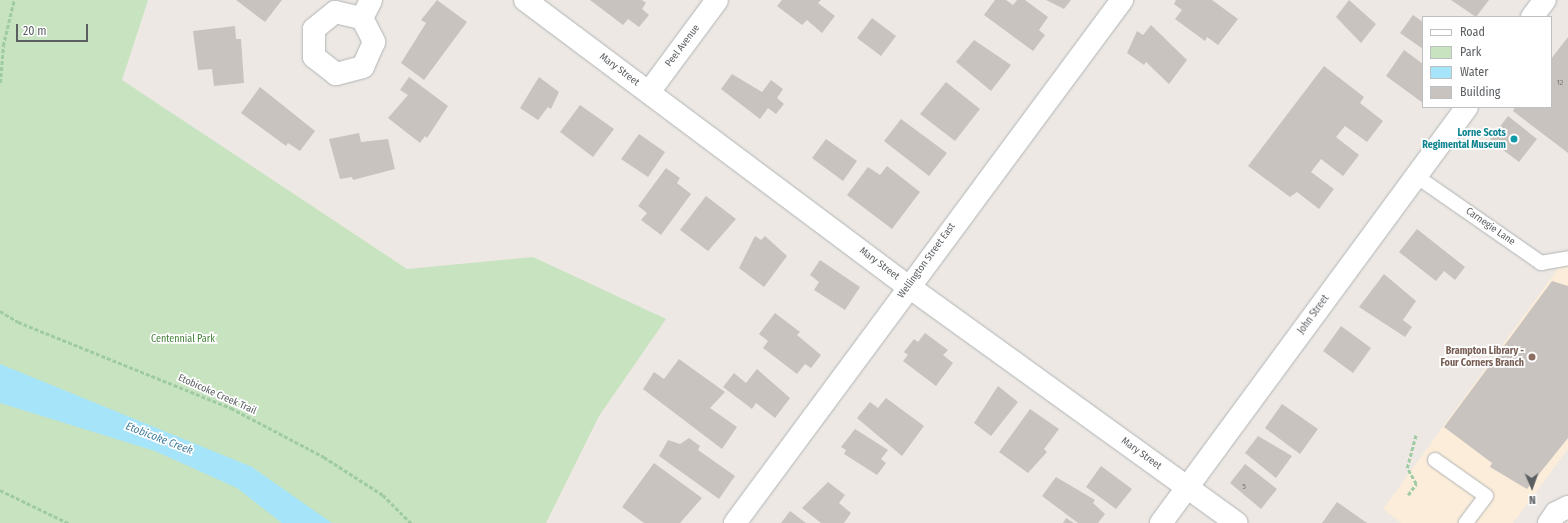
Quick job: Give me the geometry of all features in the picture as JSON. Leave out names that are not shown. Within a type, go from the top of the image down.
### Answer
[{"type":"street","name":"Mary Street","points":[[525,0],[908,286],[1237,523]]},
{"type":"street","name":"Peel Avenue","points":[[649,92],[717,0]]},
{"type":"street","name":"Wellington Street East","points":[[735,523],[908,286],[1122,0]]},
{"type":"street","points":[[1533,16],[1545,0]]},
{"type":"street","name":"John Street","points":[[1161,523],[1466,108]]},
{"type":"street","points":[[1549,523],[1556,513],[1568,507]]},
{"type":"lane","name":"Carnegie Lane","points":[[1416,176],[1541,263],[1568,258]]},
{"type":"lane","points":[[1435,460],[1486,496],[1466,523]]},
{"type":"path","points":[[0,83],[3,46],[14,0]]},
{"type":"path","name":"Etobicoke Creek Trail","points":[[0,311],[18,322],[231,408],[284,436],[383,495],[411,523]]},
{"type":"path","points":[[1408,495],[1416,484],[1407,468],[1416,435]]},
{"type":"path","points":[[0,490],[68,523]]},
{"type":"shaded area","points":[[1568,255],[1568,449],[1513,523],[1401,523],[1383,509]]},
{"type":"green space","name":"Centennial Park","points":[[0,0],[148,0],[122,80],[407,269],[533,257],[666,319],[599,416],[546,523],[0,523]]},
{"type":"water","name":"Etobicoke Creek","points":[[0,364],[252,467],[332,523],[282,523],[237,488],[155,451],[0,403]]},
{"type":"building","points":[[236,0],[282,0],[265,22]]},
{"type":"building","points":[[437,0],[467,22],[424,80],[401,63],[426,23],[421,20]]},
{"type":"building","points":[[590,0],[642,0],[646,3],[642,9],[649,15],[639,27],[628,19],[623,25]]},
{"type":"building","points":[[782,0],[821,0],[818,3],[835,16],[822,33],[807,20],[802,25],[777,6]]},
{"type":"building","points":[[995,0],[1006,0],[1013,5],[1017,0],[1025,0],[1048,17],[1039,30],[1045,35],[1033,51],[984,15]]},
{"type":"building","points":[[1046,0],[1071,0],[1064,9]]},
{"type":"building","points":[[1176,0],[1212,0],[1238,19],[1218,45],[1207,37],[1205,41],[1175,19],[1182,10],[1174,4]]},
{"type":"building","points":[[1349,0],[1376,24],[1361,43],[1336,17]]},
{"type":"building","points":[[1451,0],[1489,0],[1477,16]]},
{"type":"building","points":[[1413,15],[1422,21],[1422,48],[1400,33]]},
{"type":"building","points":[[872,18],[896,36],[881,56],[857,38]]},
{"type":"building","points":[[1151,25],[1187,60],[1169,84],[1146,62],[1144,65],[1127,53],[1137,31],[1143,35]]},
{"type":"building","points":[[235,26],[236,39],[241,39],[244,83],[214,86],[212,69],[198,70],[193,31]]},
{"type":"building","points":[[1568,37],[1568,153],[1513,111],[1514,108],[1552,108],[1552,58]]},
{"type":"building","points":[[974,40],[1011,65],[991,91],[956,62]]},
{"type":"building","points":[[1404,50],[1422,63],[1422,102],[1386,76]]},
{"type":"building","points":[[1324,66],[1364,97],[1360,103],[1383,121],[1367,142],[1345,126],[1336,137],[1359,155],[1343,176],[1321,159],[1311,172],[1334,189],[1319,209],[1297,192],[1290,197],[1248,166]]},
{"type":"building","points":[[732,74],[762,92],[771,80],[783,89],[777,98],[784,104],[776,114],[768,108],[760,119],[721,89]]},
{"type":"building","points":[[409,77],[448,106],[427,138],[425,136],[420,143],[388,118],[408,95],[400,90]]},
{"type":"building","points":[[539,77],[559,92],[551,109],[548,107],[538,120],[520,108]]},
{"type":"building","points":[[946,82],[980,109],[955,141],[920,114]]},
{"type":"building","points":[[260,87],[315,131],[300,151],[288,143],[286,146],[241,113]]},
{"type":"building","points":[[580,105],[614,129],[593,157],[560,132]]},
{"type":"building","name":"Lorne Scots Regimental Museum","points":[[1508,116],[1537,139],[1519,162],[1490,140]]},
{"type":"building","points":[[901,119],[947,153],[929,176],[884,141]]},
{"type":"building","points":[[359,133],[361,142],[388,139],[395,169],[353,180],[352,177],[340,179],[329,139]]},
{"type":"building","points":[[639,134],[665,152],[648,177],[621,159]]},
{"type":"building","points":[[826,139],[857,161],[843,181],[812,158]]},
{"type":"building","points":[[887,166],[920,192],[892,229],[847,195],[868,167],[880,175]]},
{"type":"building","points":[[666,168],[680,178],[677,183],[691,194],[661,235],[641,220],[647,213],[638,206]]},
{"type":"building","points":[[706,196],[736,219],[708,251],[680,230]]},
{"type":"building","points":[[1417,229],[1465,267],[1455,280],[1444,271],[1436,281],[1399,252]]},
{"type":"building","points":[[755,236],[761,240],[765,236],[787,256],[764,287],[739,268]]},
{"type":"building","points":[[820,260],[860,287],[845,310],[814,290],[819,282],[810,275]]},
{"type":"building","points":[[1384,274],[1416,301],[1403,320],[1412,327],[1405,337],[1359,307]]},
{"type":"building","name":"Brampton Library - Four Corners Branch","points":[[1552,281],[1568,286],[1568,438],[1527,489],[1490,467],[1492,463],[1444,427]]},
{"type":"building","points":[[775,313],[800,332],[797,335],[821,355],[811,368],[805,364],[797,374],[763,348],[768,341],[759,334]]},
{"type":"building","points":[[1341,326],[1371,348],[1353,373],[1323,351]]},
{"type":"building","points":[[925,333],[948,350],[943,355],[953,363],[936,386],[903,361],[908,355],[904,352],[914,339],[918,342]]},
{"type":"building","points":[[679,359],[725,392],[710,408],[737,427],[722,449],[643,389],[654,372],[664,379]]},
{"type":"building","points":[[757,369],[790,398],[775,418],[756,403],[752,409],[723,387],[734,373],[746,383]]},
{"type":"building","points":[[998,386],[1018,402],[991,436],[974,423]]},
{"type":"building","points":[[886,398],[924,426],[902,456],[857,418],[870,402],[878,408]]},
{"type":"building","points":[[1282,404],[1318,429],[1300,454],[1265,428]]},
{"type":"building","points":[[1030,409],[1059,429],[1044,449],[1047,452],[1028,473],[999,452]]},
{"type":"building","points":[[855,429],[888,450],[881,459],[886,463],[877,475],[844,454],[846,450],[841,447]]},
{"type":"building","points":[[1258,436],[1292,456],[1276,478],[1245,453]]},
{"type":"building","points":[[689,438],[700,446],[698,450],[735,476],[719,499],[659,456],[668,440],[680,444]]},
{"type":"building","points":[[654,463],[702,498],[680,523],[644,523],[622,507]]},
{"type":"building","points":[[1245,464],[1277,489],[1261,509],[1230,483]]},
{"type":"building","points":[[1101,466],[1132,489],[1116,509],[1086,487]]},
{"type":"building","points":[[1056,477],[1095,500],[1093,503],[1105,514],[1098,523],[1078,523],[1042,496]]},
{"type":"building","points":[[828,482],[845,495],[839,503],[851,513],[844,523],[821,523],[802,508]]},
{"type":"building","points":[[1337,502],[1367,523],[1322,523]]},
{"type":"building","points":[[790,511],[806,523],[781,523]]},
{"type":"building","points":[[1066,518],[1074,523],[1063,523]]},
{"type":"place","name":"Lorne Scots Regimental Museum","points":[[1514,139]]},
{"type":"place","name":"Brampton Library - Four Corners Branch","points":[[1532,357]]}]
